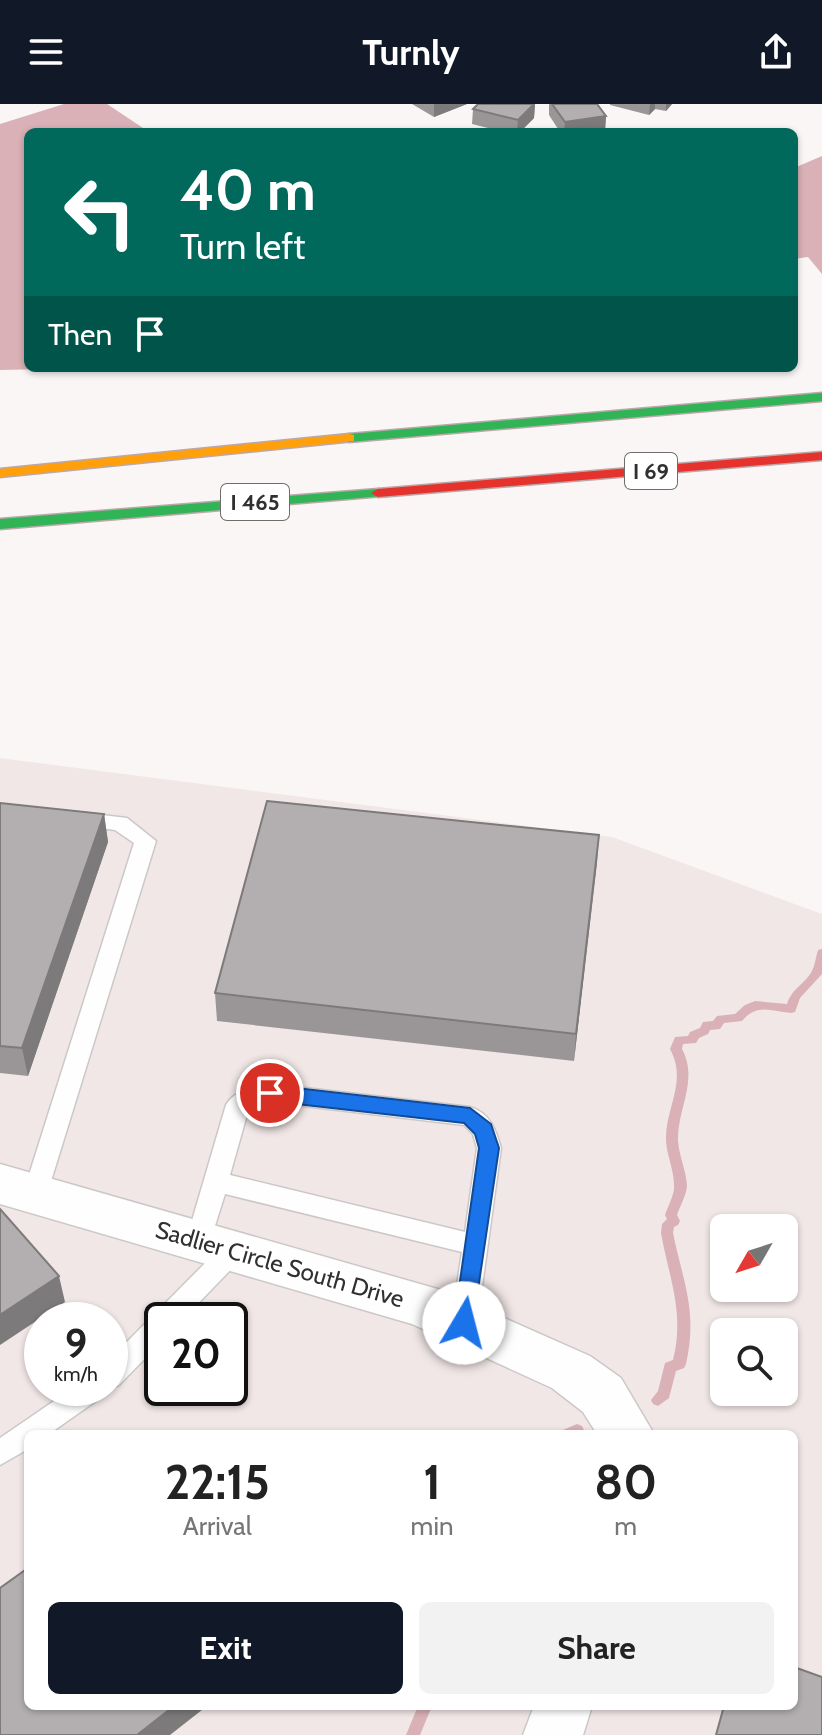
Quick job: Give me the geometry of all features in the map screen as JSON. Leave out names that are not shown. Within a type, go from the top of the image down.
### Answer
[{"type":"highway","name":"I 465","points":[[0,473],[327,440],[822,397]]},
{"type":"highway","points":[[103,444],[327,440]]},
{"type":"highway","name":"I 69","points":[[510,484],[822,456]]},
{"type":"highway","name":"I 465","points":[[0,524],[510,484]]},
{"type":"highway","points":[[275,521],[510,484]]},
{"type":"street","name":"Sadlier Circle South Drive","points":[[18,1189],[423,1305],[571,1372],[602,1395],[625,1430]]},
{"type":"street","points":[[553,1735],[562,1710]]},
{"type":"lane","points":[[18,1189],[145,841],[120,823],[60,817]]},
{"type":"lane","points":[[178,1302],[216,1246],[216,1182],[238,1105],[270,1093],[470,1116],[484,1130],[489,1148],[464,1323]]},
{"type":"lane","points":[[216,1182],[475,1245]]},
{"type":"lane","points":[[128,1359],[144,1342]]},
{"type":"lane","points":[[33,1430],[68,1406]]},
{"type":"lane","points":[[0,1453],[24,1436]]},
{"type":"shaded area","points":[[64,104],[107,104],[143,128],[24,128],[24,369],[0,370],[0,124]]},
{"type":"shaded area","points":[[822,156],[822,274],[808,257],[798,258],[798,166]]},
{"type":"shaded area","points":[[0,758],[612,837],[822,914],[822,1735],[0,1735]]},
{"type":"building","points":[[478,104],[534,104],[518,120],[473,109]]},
{"type":"building","points":[[552,104],[597,104],[606,116],[565,122]]},
{"type":"building","points":[[267,801],[599,835],[576,1034],[215,993]]},
{"type":"building","points":[[0,803],[104,814],[22,1048],[0,1046]]},
{"type":"building","points":[[0,1209],[59,1276],[0,1315]]},
{"type":"building","points":[[24,1571],[24,1710],[169,1710],[137,1735],[0,1735],[0,1588]]},
{"type":"building","points":[[798,1668],[822,1677],[822,1735],[716,1735],[723,1710],[798,1710]]},
{"type":"waterway","points":[[658,1400],[664,1394],[670,1367],[679,1364],[685,1335],[682,1297],[667,1233],[668,1224],[674,1221],[671,1215],[681,1187],[672,1142],[675,1110],[684,1081],[682,1060],[676,1049],[679,1040],[692,1040],[707,1025],[716,1026],[721,1019],[738,1018],[755,1006],[791,1009],[795,996],[817,973],[822,953]]},
{"type":"waterway","points":[[413,1735],[423,1710]]},
{"type":"traffic: fast","points":[[349,438],[822,397]]},
{"type":"traffic: fast","points":[[0,524],[378,493]]},
{"type":"traffic: slow","points":[[0,473],[349,438]]},
{"type":"traffic: jam","points":[[378,493],[822,456]]},
{"type":"route","points":[[270,1093],[470,1116],[484,1130],[489,1148],[464,1323]]}]
